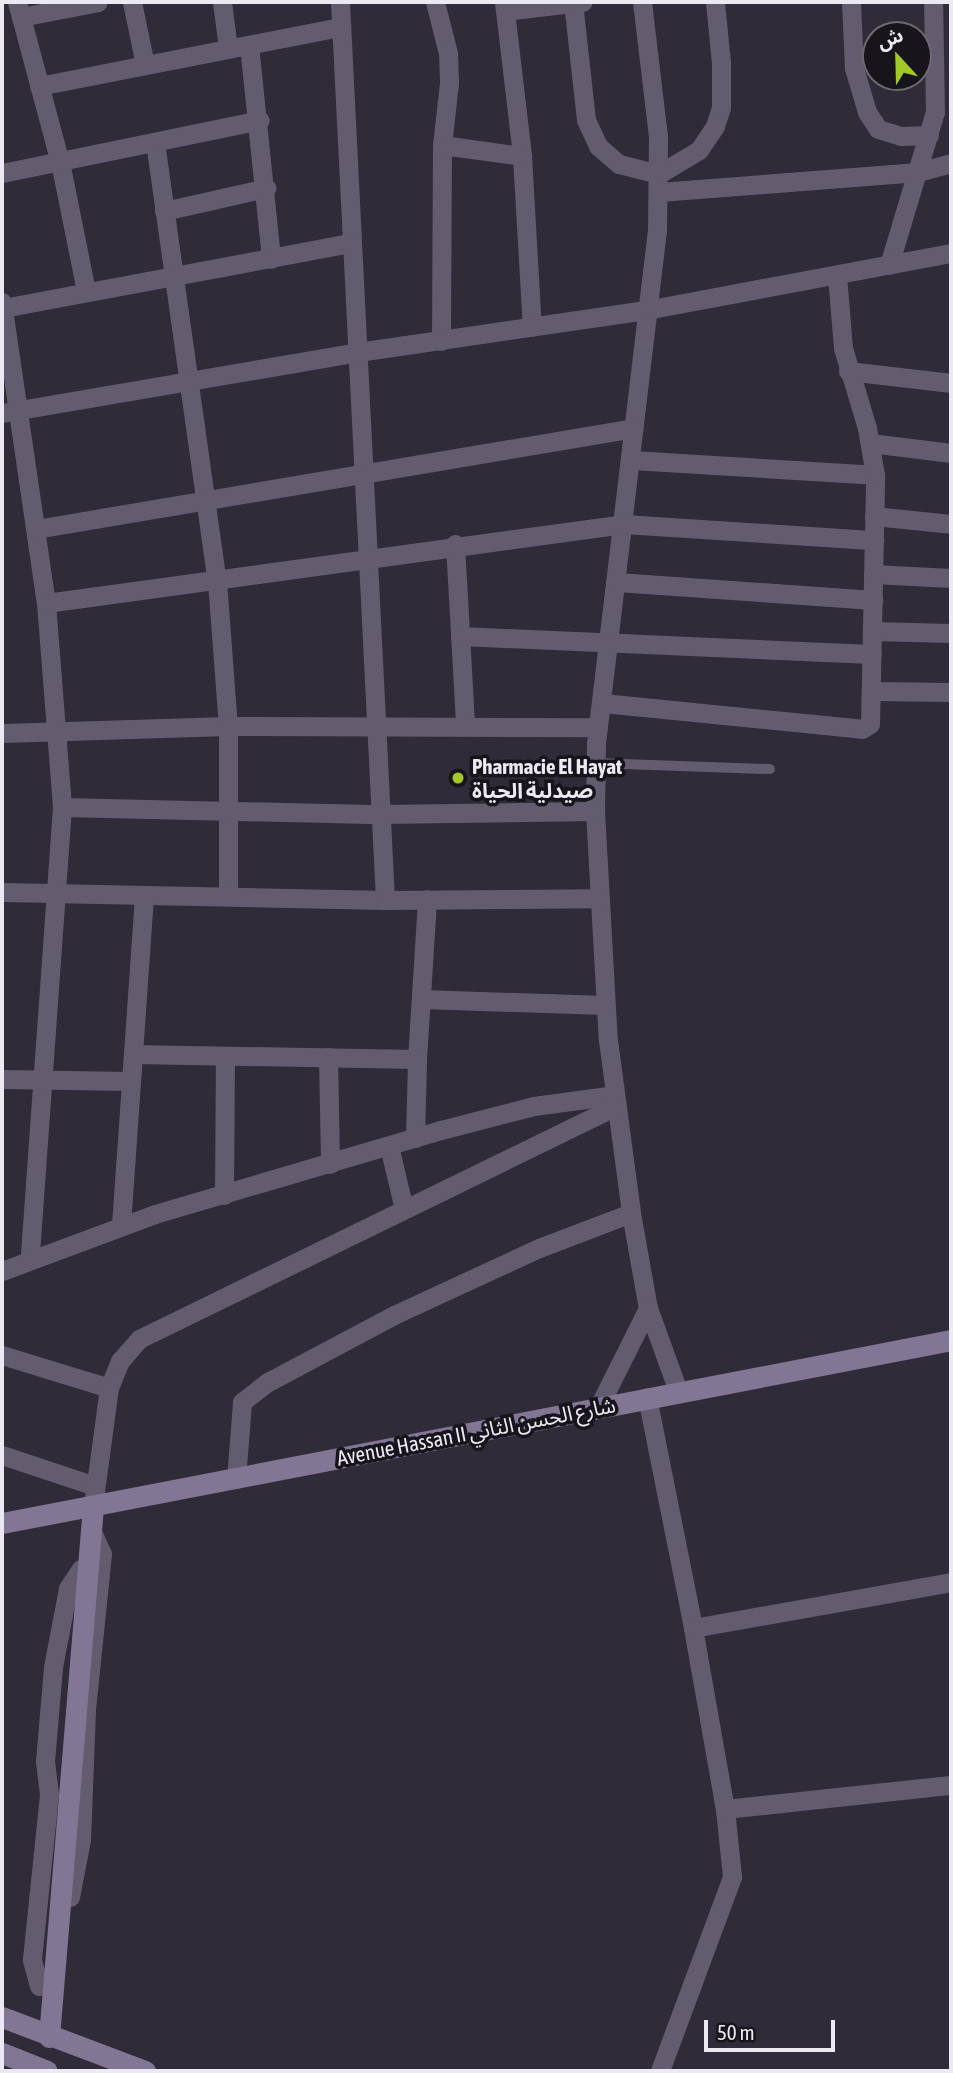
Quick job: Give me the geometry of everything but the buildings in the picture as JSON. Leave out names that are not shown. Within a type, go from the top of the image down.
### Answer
[{"type":"street","points":[[86,291],[60,162],[19,9],[98,2]]},
{"type":"street","points":[[132,2],[145,65]]},
{"type":"street","points":[[222,2],[228,48]]},
{"type":"street","points":[[340,2],[385,900]]},
{"type":"street","points":[[435,2],[448,63],[442,145],[441,341]]},
{"type":"street","points":[[531,327],[522,156],[504,6],[576,2],[586,120],[598,146],[619,164],[659,183],[918,172],[951,163]]},
{"type":"street","points":[[642,2],[659,183],[632,460],[598,727],[595,811],[605,1005],[631,1213],[648,1308],[678,1391]]},
{"type":"street","points":[[659,183],[699,150],[715,126],[721,108],[721,63],[715,2]]},
{"type":"street","points":[[851,2],[854,68],[867,112],[878,129],[901,136],[929,135]]},
{"type":"street","points":[[889,265],[929,135],[938,91],[933,2]]},
{"type":"street","points":[[39,86],[341,27]]},
{"type":"street","points":[[249,45],[260,120],[271,260]]},
{"type":"street","points":[[2,173],[260,120]]},
{"type":"street","points":[[155,142],[217,581],[228,726],[231,812],[228,895]]},
{"type":"street","points":[[442,145],[522,156]]},
{"type":"street","points":[[164,211],[266,188]]},
{"type":"street","points":[[30,1258],[58,894],[62,807],[46,603],[36,529],[11,411],[3,305],[271,260],[352,243]]},
{"type":"street","points":[[11,411],[358,352],[646,310],[951,253]]},
{"type":"street","points":[[603,703],[862,729],[870,724],[874,475],[870,443],[848,372],[837,275]]},
{"type":"street","points":[[848,372],[951,383]]},
{"type":"street","points":[[36,529],[634,428]]},
{"type":"street","points":[[870,443],[951,453]]},
{"type":"street","points":[[632,460],[874,475]]},
{"type":"street","points":[[874,516],[951,524]]},
{"type":"street","points":[[46,603],[368,560],[455,544],[624,524],[874,540]]},
{"type":"street","points":[[455,544],[465,725]]},
{"type":"street","points":[[873,574],[951,578]]},
{"type":"street","points":[[617,582],[873,600]]},
{"type":"street","points":[[872,631],[951,633]]},
{"type":"street","points":[[460,636],[872,654]]},
{"type":"street","points":[[871,691],[951,692]]},
{"type":"street","points":[[2,733],[228,726],[378,729],[465,725],[598,727]]},
{"type":"street","points":[[62,807],[381,814],[595,811]]},
{"type":"street","points":[[2,892],[385,900],[598,898]]},
{"type":"street","points":[[121,1225],[145,895]]},
{"type":"street","points":[[415,1138],[427,899]]},
{"type":"street","points":[[421,999],[605,1005]]},
{"type":"street","points":[[133,1054],[418,1059]]},
{"type":"street","points":[[224,1195],[225,1056]]},
{"type":"street","points":[[328,1057],[331,1164]]},
{"type":"street","points":[[2,1079],[131,1081]]},
{"type":"street","points":[[2,1271],[121,1225],[415,1138],[534,1106],[616,1100]]},
{"type":"street","points":[[46,1984],[93,1534],[94,1496],[109,1388],[120,1361],[139,1339],[404,1209],[616,1100]]},
{"type":"street","points":[[389,1146],[404,1209]]},
{"type":"street","points":[[236,1479],[242,1402],[268,1382],[394,1315],[539,1248],[631,1213]]},
{"type":"street","points":[[599,1406],[648,1308]]},
{"type":"street","name":"Avenue Hassan II شارع الحسن الثاني","points":[[2,1523],[94,1496],[236,1479],[599,1406],[951,1340]]},
{"type":"street","points":[[2,1355],[109,1388]]},
{"type":"street","points":[[648,1397],[725,1809],[732,1877],[660,2071]]},
{"type":"street","points":[[2,1455],[94,1496]]},
{"type":"street","points":[[42,2034],[83,1530],[94,1496]]},
{"type":"street","points":[[693,1628],[951,1582]]},
{"type":"street","points":[[725,1809],[951,1785]]},
{"type":"street","points":[[2,2017],[145,2071]]},
{"type":"street","points":[[14,2062],[47,2071]]},
{"type":"lane","points":[[595,763],[770,769]]},
{"type":"place","name":"Pharmacie El Hayat صيدلية الحياة","points":[[458,778]]}]
